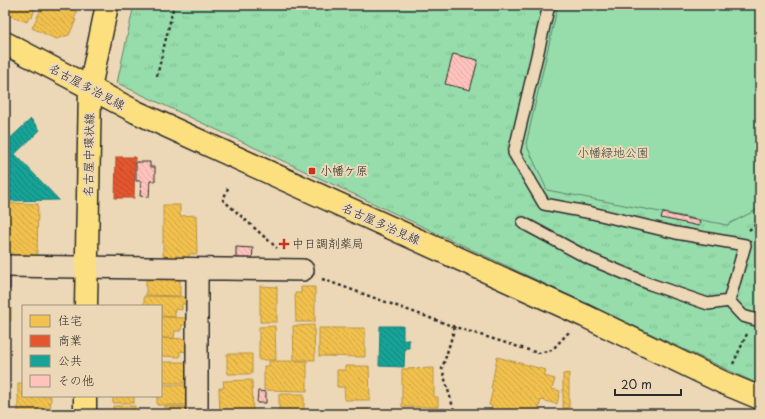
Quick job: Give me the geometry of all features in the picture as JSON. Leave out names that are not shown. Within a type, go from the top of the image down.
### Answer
[{"type":"main road","name":"名古屋中環状線","points":[[86,305],[90,88],[107,5]]},
{"type":"main road","name":"名古屋多治見線","points":[[5,43],[136,112],[584,316],[724,383],[760,398]]},
{"type":"main road","points":[[85,414],[86,397]]},
{"type":"street","points":[[5,266],[303,270]]},
{"type":"street","points":[[197,269],[197,414]]},
{"type":"lane","points":[[550,5],[514,153],[544,204],[592,213],[676,233],[745,245],[728,301]]},
{"type":"lane","points":[[524,223],[590,259],[650,284],[708,304],[728,301]]},
{"type":"lane","points":[[728,301],[743,316],[757,320]]},
{"type":"path","points":[[157,76],[174,5]]},
{"type":"path","points":[[228,188],[222,200],[303,270],[317,277],[455,327],[538,353],[552,350],[584,316]]},
{"type":"path","points":[[724,383],[757,320]]},
{"type":"path","points":[[455,327],[442,369],[455,414]]},
{"type":"green space","name":"小幡緑地公園","points":[[134,5],[760,5],[760,385],[117,83]]},
{"type":"green space","points":[[558,5],[760,5],[760,208],[727,225],[547,190],[526,144]]},
{"type":"building: 住宅","points":[[5,5],[36,5],[32,18],[29,17],[27,22],[5,14]]},
{"type":"building: 住宅","points":[[43,5],[51,5],[59,9],[63,5],[77,12],[74,19],[76,20],[69,35],[56,39],[32,28]]},
{"type":"building: 住宅","points":[[8,203],[38,204],[37,257],[6,256]]},
{"type":"building: 住宅","points":[[163,205],[180,205],[180,216],[196,215],[197,254],[189,254],[189,258],[163,259]]},
{"type":"building: 住宅","points":[[146,276],[180,276],[180,296],[146,295]]},
{"type":"building: 住宅","points":[[260,286],[277,287],[277,322],[260,322]]},
{"type":"building: 住宅","points":[[301,287],[315,287],[315,322],[296,322],[295,293],[301,293]]},
{"type":"building: 住宅","points":[[144,296],[186,297],[186,304],[182,304],[182,310],[175,309],[175,317],[162,316],[162,305],[144,305]]},
{"type":"building: 住宅","points":[[5,308],[11,308],[11,321],[5,321]]},
{"type":"building: 住宅","points":[[162,317],[187,318],[187,325],[182,325],[181,331],[175,331],[174,338],[162,338]]},
{"type":"building: 住宅","points":[[314,325],[315,360],[294,360],[293,326]]},
{"type":"building: 住宅","points":[[275,326],[276,360],[259,360],[259,327]]},
{"type":"building: 住宅","points":[[319,328],[365,328],[365,357],[319,356]]},
{"type":"building: 住宅","points":[[162,338],[187,339],[187,352],[180,351],[180,357],[162,356]]},
{"type":"building: 住宅","points":[[227,354],[252,354],[252,374],[227,374]]},
{"type":"building: 住宅","points":[[497,357],[546,370],[544,376],[555,379],[552,389],[560,391],[557,404],[541,400],[537,414],[490,414],[492,406],[489,405],[493,389],[491,389]]},
{"type":"building: 住宅","points":[[269,361],[307,361],[307,391],[264,390],[264,366],[269,366]]},
{"type":"building: 住宅","points":[[162,362],[187,362],[186,370],[192,370],[192,383],[162,383]]},
{"type":"building: 住宅","points":[[345,366],[369,366],[370,400],[345,400],[344,387],[337,387],[337,370],[345,370]]},
{"type":"building: 住宅","points":[[434,368],[434,397],[438,397],[438,407],[402,407],[402,369]]},
{"type":"building: 住宅","points":[[569,373],[569,408],[563,408],[563,374]]},
{"type":"building: 住宅","points":[[252,380],[253,414],[220,414],[219,388],[224,388],[223,381]]},
{"type":"building: 住宅","points":[[18,383],[22,383],[22,397],[51,397],[50,414],[18,414]]},
{"type":"building: 住宅","points":[[162,385],[186,385],[186,393],[192,393],[192,405],[157,405],[157,397],[162,397]]},
{"type":"building: 住宅","points":[[279,394],[304,394],[304,414],[279,414]]},
{"type":"building: 住宅","points":[[113,397],[134,397],[134,403],[113,403]]},
{"type":"building: 住宅","points":[[113,406],[135,406],[135,414],[113,414]]},
{"type":"building: 住宅","points":[[165,406],[194,407],[194,414],[165,414]]},
{"type":"building: 住宅","points":[[369,409],[369,414],[340,414],[340,410]]},
{"type":"building: 住宅","points":[[427,409],[445,409],[445,414],[427,414]]},
{"type":"building: 住宅","points":[[391,410],[414,411],[414,414],[391,414]]},
{"type":"building: 商業","points":[[116,157],[135,157],[134,198],[115,198]]},
{"type":"building: 公共","points":[[31,119],[40,130],[15,154],[59,200],[6,201],[5,143]]},
{"type":"building: 公共","points":[[380,326],[403,326],[403,340],[409,340],[409,348],[405,348],[404,367],[379,366]]},
{"type":"building: その他","points":[[453,54],[478,60],[470,90],[445,84]]},
{"type":"building: その他","points":[[136,162],[150,162],[150,167],[155,167],[155,181],[150,181],[149,197],[140,196],[141,181],[136,181]]},
{"type":"building: その他","points":[[663,213],[700,221],[699,226],[661,218]]},
{"type":"building: その他","points":[[236,247],[253,248],[252,261],[236,261]]},
{"type":"building: その他","points":[[5,273],[10,273],[10,289],[5,289]]},
{"type":"building: その他","points":[[258,391],[266,392],[266,403],[257,403]]},
{"type":"place","name":"小幡ケ原","points":[[312,171]]},
{"type":"place","name":"中日調剤薬局","points":[[284,244]]}]
